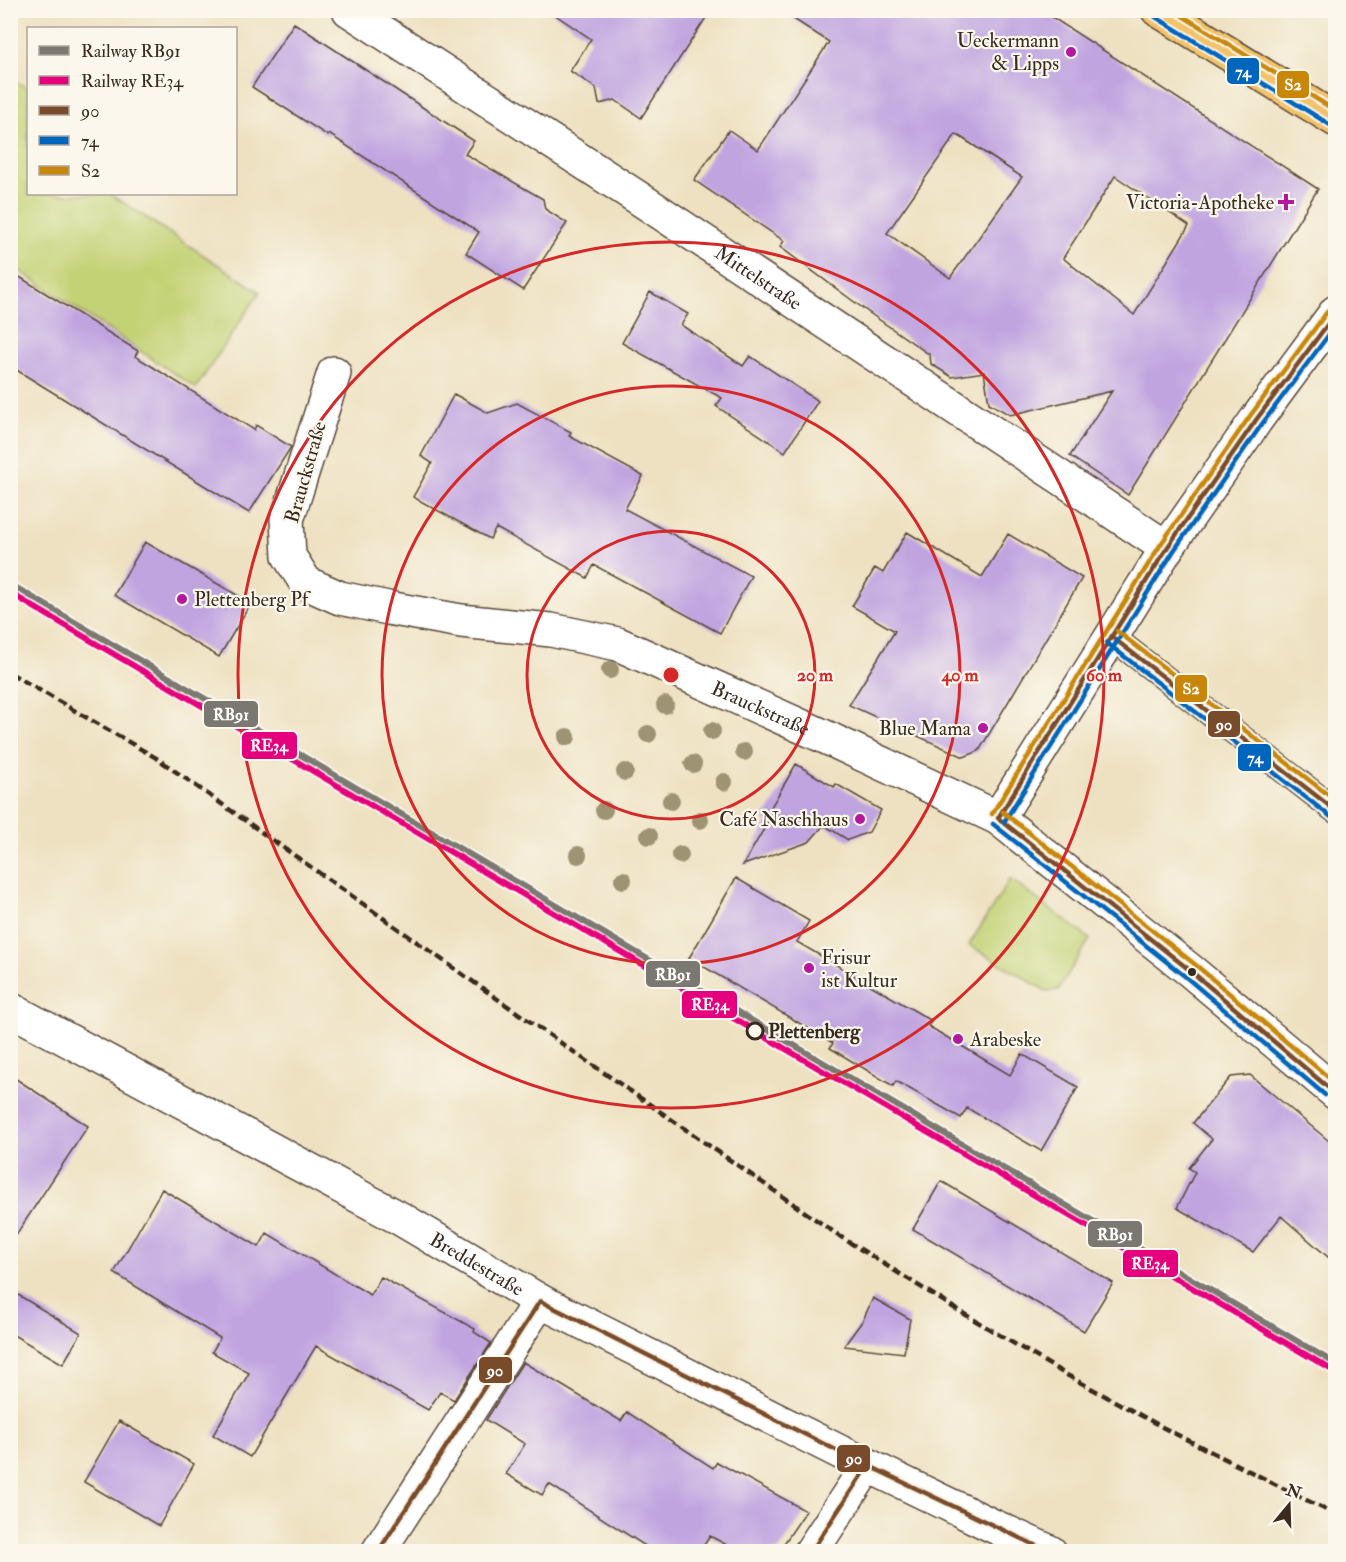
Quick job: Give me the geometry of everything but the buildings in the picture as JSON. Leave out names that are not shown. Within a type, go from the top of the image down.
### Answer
[{"type":"main road","points":[[1158,10],[1335,120]]},
{"type":"street","name":"Mittelstraße","points":[[349,10],[643,201],[1167,548]]},
{"type":"street","points":[[998,818],[1167,548],[1335,312]]},
{"type":"street","name":"Brauckstraße","points":[[334,373],[287,520],[289,556],[306,583],[340,598],[388,609],[461,621],[550,630],[618,644],[998,818],[1334,1088]]},
{"type":"street","name":"Breddestraße","points":[[10,1009],[401,1219],[540,1301],[868,1465],[1050,1551]]},
{"type":"street","points":[[378,1551],[540,1301]]},
{"type":"street","points":[[812,1551],[868,1465]]},
{"type":"lane","points":[[1112,637],[1335,812]]},
{"type":"green space","points":[[10,77],[27,88],[27,195],[112,195],[260,292],[196,388],[11,265]]},
{"type":"green space","points":[[1010,879],[1090,939],[1058,990],[1046,991],[969,945]]},
{"type":"railway","points":[[10,673],[158,759],[499,1000],[841,1237],[1065,1374],[1164,1428],[1336,1515]]},
{"type":"rail line","name":"RB91","points":[[10,584],[1336,1364]]},
{"type":"rail line","name":"RE34","points":[[10,593],[1332,1370]]},
{"type":"transit line","name":"S2","points":[[1173,10],[1336,111]]},
{"type":"transit line","name":"74","points":[[1154,16],[1332,126]]},
{"type":"transit line","name":"S2","points":[[992,814],[1161,544],[1250,416],[1330,308]]},
{"type":"transit line","name":"90","points":[[998,818],[1167,548],[1256,420],[1336,313]]},
{"type":"transit line","name":"74","points":[[1004,822],[1173,552],[1262,424],[1336,325]]},
{"type":"transit line","name":"S2","points":[[1117,631],[1336,801]]},
{"type":"transit line","name":"90","points":[[1112,637],[1336,811]]},
{"type":"transit line","name":"74","points":[[1107,643],[1331,817]]},
{"type":"transit line","name":"S2","points":[[1003,812],[1197,966],[1335,1083]]},
{"type":"transit line","name":"90","points":[[998,818],[1192,972],[1330,1089]]},
{"type":"transit line","name":"74","points":[[993,824],[1187,978],[1325,1095]]},
{"type":"transit line","name":"90","points":[[378,1552],[540,1301],[840,1452],[1049,1552]]},
{"type":"transit line","name":"90","points":[[811,1552],[868,1465]]},
{"type":"place","name":"Ueckermann & Lipps","points":[[1071,52]]},
{"type":"place","name":"Victoria-Apotheke","points":[[1286,202]]},
{"type":"place","name":"Plettenberg Pf","points":[[182,599]]},
{"type":"place","name":"Blue Mama","points":[[983,728]]},
{"type":"place","name":"Café Naschhaus","points":[[860,819]]},
{"type":"place","name":"Frisur ist Kultur","points":[[809,968]]},
{"type":"place","name":"Plettenberg","points":[[755,1031]]},
{"type":"place","name":"Arabeske","points":[[958,1039]]}]
